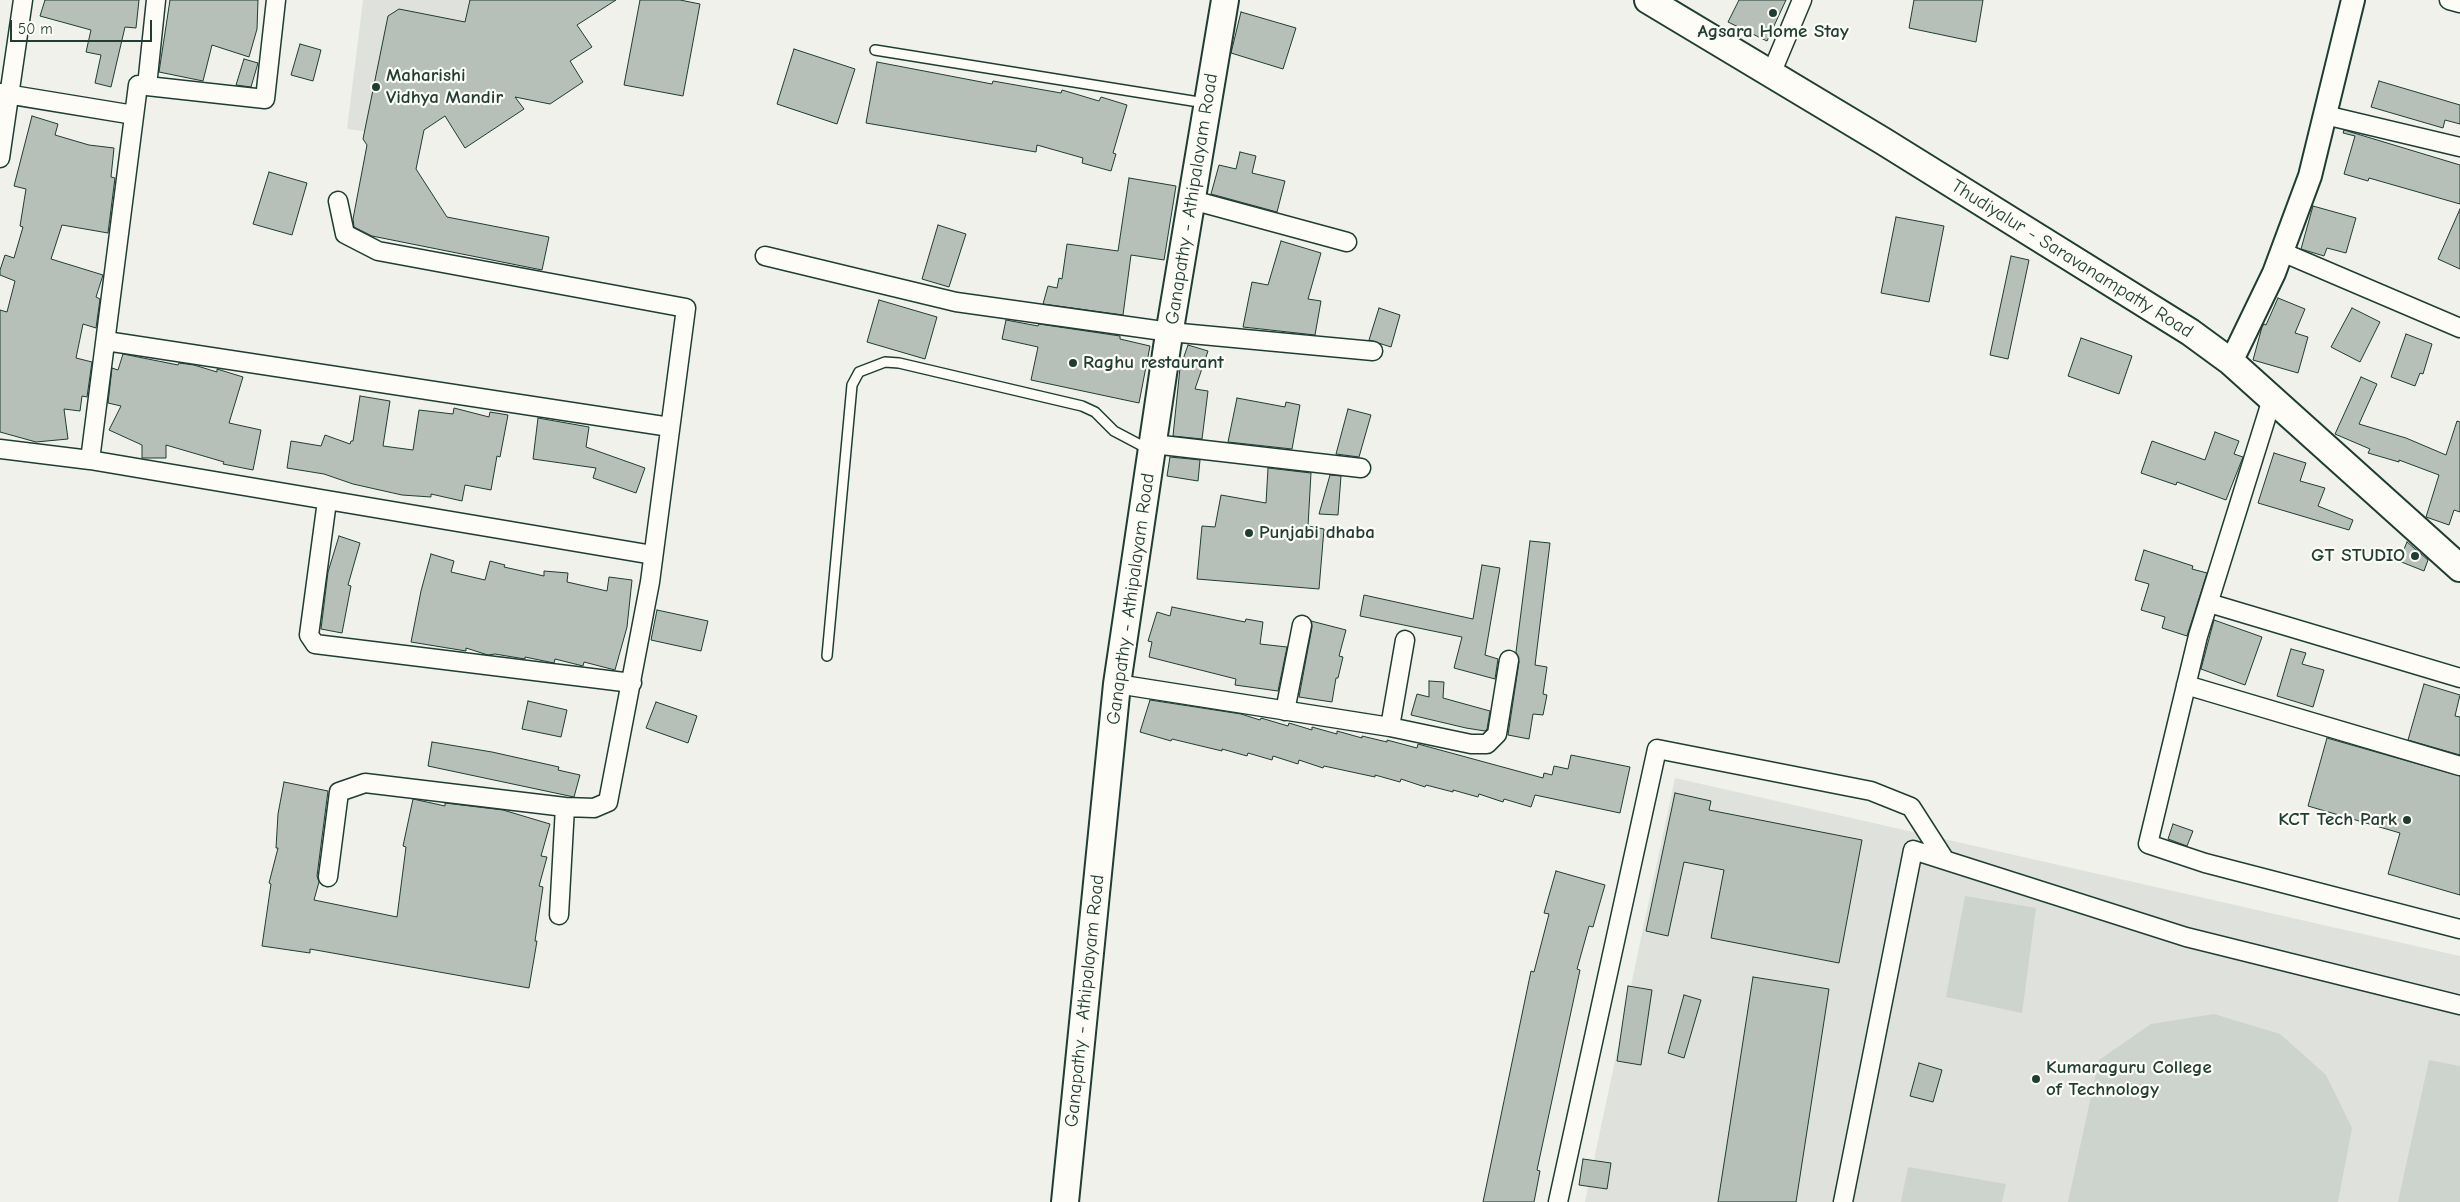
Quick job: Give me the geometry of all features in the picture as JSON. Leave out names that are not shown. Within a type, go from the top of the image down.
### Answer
[{"type":"main road","name":"Ganapathy - Athipalayam Road","points":[[1065,1202],[1118,684],[1170,332],[1226,0]]},
{"type":"main road","name":"Thudiyalur - Saravanampatty Road","points":[[1648,0],[1675,7],[1771,74],[2190,332],[2232,362],[2460,568]]},
{"type":"street","points":[[0,158],[5,93],[23,0]]},
{"type":"street","points":[[147,86],[156,0]]},
{"type":"street","points":[[90,460],[138,85],[265,98],[276,0]]},
{"type":"street","points":[[1771,74],[1802,0]]},
{"type":"street","points":[[2232,362],[2282,252],[2310,176],[2353,0]]},
{"type":"street","points":[[2449,0],[2460,3]]},
{"type":"street","points":[[5,93],[134,115]]},
{"type":"street","points":[[2325,115],[2460,147]]},
{"type":"street","points":[[1192,200],[1347,242]]},
{"type":"street","points":[[328,877],[339,792],[365,783],[565,807],[594,808],[608,802],[632,684],[653,555],[686,308],[378,251],[346,234],[338,201]]},
{"type":"street","points":[[2282,252],[2460,328]]},
{"type":"street","points":[[766,256],[956,302],[1170,332],[1373,352]]},
{"type":"street","points":[[106,341],[670,427]]},
{"type":"street","points":[[2272,399],[2209,603],[2186,685],[2148,844],[2205,863],[2460,930]]},
{"type":"street","points":[[1152,447],[1360,468]]},
{"type":"street","points":[[0,449],[90,460],[653,555]]},
{"type":"street","points":[[327,501],[309,635],[315,644],[632,684]]},
{"type":"street","points":[[2209,603],[2460,678]]},
{"type":"street","points":[[1285,711],[1302,625]]},
{"type":"street","points":[[1390,728],[1405,640]]},
{"type":"street","points":[[1118,684],[1390,728],[1471,744],[1488,744],[1497,734],[1510,660]]},
{"type":"street","points":[[2186,685],[2460,766]]},
{"type":"street","points":[[1558,1202],[1657,749],[1871,791],[1911,807],[1945,860]]},
{"type":"street","points":[[559,915],[565,807]]},
{"type":"street","points":[[1844,1202],[1913,850],[1925,829]]},
{"type":"street","points":[[1913,850],[2186,937],[2460,1005]]},
{"type":"lane","points":[[875,50],[1208,103]]},
{"type":"lane","points":[[826,656],[852,386],[859,372],[872,365],[886,362],[899,363],[1082,406],[1095,412],[1114,431],[1152,447]]},
{"type":"shaded area","name":"Maharishi Vidhya Mandir","points":[[363,0],[472,0],[469,46],[393,135],[347,129]]},
{"type":"shaded area","name":"Kumaraguru College of Technology","points":[[1675,778],[2460,956],[2460,1202],[1585,1202]]},
{"type":"shaded area","points":[[1965,896],[2036,908],[2022,1013],[1946,997]]},
{"type":"shaded area","points":[[2214,1014],[2280,1034],[2326,1075],[2352,1128],[2338,1202],[2068,1202],[2099,1060],[2151,1024]]},
{"type":"shaded area","points":[[2429,1060],[2460,1066],[2460,1202],[2398,1202]]},
{"type":"shaded area","points":[[1908,1167],[2006,1184],[2002,1202],[1901,1202]]},
{"type":"building","points":[[45,0],[139,0],[136,28],[125,27],[111,87],[95,83],[101,55],[86,52],[91,30],[40,16]]},
{"type":"building","points":[[170,0],[258,0],[257,29],[249,57],[212,45],[203,81],[159,72]]},
{"type":"building","points":[[470,0],[616,0],[577,25],[592,47],[570,61],[583,82],[550,104],[515,97],[524,109],[465,148],[445,116],[424,130],[416,169],[447,217],[549,237],[542,270],[372,236],[354,227],[353,219],[367,145],[363,139],[388,16],[399,9],[465,22]]},
{"type":"building","points":[[640,0],[680,0],[700,4],[683,96],[624,85]]},
{"type":"building","points":[[1739,0],[1786,0],[1767,41],[1728,22]]},
{"type":"building","points":[[1914,0],[1983,0],[1976,42],[1909,28]]},
{"type":"building","points":[[1241,12],[1296,28],[1283,69],[1231,53]]},
{"type":"building","points":[[300,44],[321,50],[313,81],[291,75]]},
{"type":"building","points":[[794,49],[855,69],[837,124],[777,104]]},
{"type":"building","points":[[244,59],[258,63],[251,87],[236,85]]},
{"type":"building","points":[[877,62],[992,84],[993,81],[1061,93],[1062,90],[1099,101],[1101,97],[1127,105],[1113,153],[1116,154],[1111,171],[1082,163],[1083,158],[1037,145],[1036,152],[866,123]]},
{"type":"building","points":[[2379,81],[2460,105],[2460,124],[2445,120],[2443,128],[2371,107]]},
{"type":"building","points":[[32,116],[58,124],[55,135],[89,145],[114,148],[111,177],[115,178],[108,233],[62,225],[51,259],[103,275],[96,297],[100,299],[96,328],[83,324],[76,358],[92,362],[87,397],[82,396],[80,411],[64,409],[68,439],[36,442],[0,432],[0,310],[7,312],[15,281],[0,275],[0,270],[5,255],[14,258],[23,227],[20,226],[26,189],[14,186]]},
{"type":"building","points":[[2344,130],[2460,165],[2460,204],[2369,178],[2368,181],[2344,174],[2355,136],[2343,133]]},
{"type":"building","points":[[1240,152],[1256,156],[1252,173],[1285,181],[1277,212],[1211,194],[1219,165],[1236,169]]},
{"type":"building","points":[[269,172],[307,183],[292,235],[253,224]]},
{"type":"building","points":[[1129,178],[1176,186],[1164,260],[1131,255],[1123,315],[1043,304],[1048,286],[1057,288],[1059,278],[1062,279],[1067,244],[1118,251]]},
{"type":"building","points":[[2313,206],[2356,218],[2346,253],[2327,248],[2324,256],[2301,249]]},
{"type":"building","points":[[2460,209],[2460,269],[2438,259]]},
{"type":"building","points":[[1896,217],[1944,226],[1929,302],[1881,293]]},
{"type":"building","points":[[938,225],[966,234],[949,287],[922,279]]},
{"type":"building","points":[[1281,241],[1321,253],[1308,299],[1321,301],[1315,335],[1243,327],[1252,282],[1268,285]]},
{"type":"building","points":[[2011,256],[2029,260],[2008,359],[1990,355]]},
{"type":"building","points":[[2278,298],[2305,309],[2295,333],[2308,337],[2298,373],[2253,360],[2262,327],[2264,324],[2266,325]]},
{"type":"building","points":[[879,300],[937,317],[925,359],[867,342]]},
{"type":"building","points":[[1379,308],[1400,315],[1391,347],[1369,340]]},
{"type":"building","points":[[2352,308],[2380,322],[2360,362],[2331,347]]},
{"type":"building","points":[[1006,320],[1120,336],[1120,339],[1150,346],[1139,403],[1031,380],[1038,347],[1002,339]]},
{"type":"building","points":[[2406,334],[2432,344],[2423,374],[2420,373],[2415,386],[2391,377]]},
{"type":"building","points":[[2081,338],[2132,356],[2119,394],[2068,376]]},
{"type":"building","points":[[1188,345],[1208,351],[1195,389],[1208,391],[1202,439],[1173,436],[1180,368]]},
{"type":"building","points":[[123,354],[178,365],[179,363],[194,365],[217,372],[217,369],[243,377],[229,423],[261,430],[253,470],[223,464],[224,462],[166,445],[166,458],[142,458],[142,445],[109,430],[121,406],[108,403],[112,368],[118,370]]},
{"type":"building","points":[[2361,377],[2377,384],[2359,424],[2406,438],[2446,455],[2457,421],[2460,422],[2460,512],[2454,510],[2449,525],[2426,517],[2439,475],[2399,460],[2399,462],[2368,453],[2370,449],[2335,434]]},
{"type":"building","points":[[360,396],[390,401],[383,446],[413,450],[419,410],[453,414],[454,408],[489,417],[490,412],[508,415],[500,457],[497,456],[491,490],[465,485],[462,501],[431,494],[431,497],[402,495],[353,484],[324,474],[287,468],[291,441],[321,446],[325,435],[350,444],[353,441]]},
{"type":"building","points":[[1237,398],[1285,407],[1286,402],[1300,405],[1292,449],[1228,442]]},
{"type":"building","points":[[1348,409],[1371,415],[1359,457],[1336,454]]},
{"type":"building","points":[[538,418],[589,427],[586,447],[645,468],[636,493],[593,478],[596,468],[533,459]]},
{"type":"building","points":[[2215,432],[2239,441],[2234,454],[2243,457],[2226,500],[2177,482],[2176,485],[2141,473],[2152,441],[2205,460]]},
{"type":"building","points":[[2274,453],[2306,463],[2300,481],[2325,488],[2318,506],[2353,520],[2349,530],[2258,503]]},
{"type":"building","points":[[1170,457],[1200,460],[1198,481],[1167,476]]},
{"type":"building","points":[[1268,468],[1311,473],[1308,526],[1324,529],[1319,589],[1197,579],[1202,526],[1215,527],[1221,495],[1266,503]]},
{"type":"building","points":[[1330,475],[1341,476],[1338,515],[1319,514]]},
{"type":"building","points":[[339,536],[360,543],[348,585],[351,586],[342,633],[321,629],[328,572]]},
{"type":"building","points":[[1530,541],[1550,543],[1535,665],[1547,667],[1543,694],[1547,695],[1543,715],[1533,714],[1529,739],[1508,735],[1519,662],[1516,652]]},
{"type":"building","name":"GT STUDIO","points":[[2407,542],[2428,560],[2424,571],[2399,561]]},
{"type":"building","points":[[2144,550],[2193,566],[2192,569],[2207,573],[2187,636],[2162,628],[2165,617],[2141,610],[2149,584],[2135,580]]},
{"type":"building","points":[[431,554],[454,561],[451,572],[485,580],[490,561],[505,565],[504,567],[544,576],[544,571],[568,573],[567,582],[607,591],[609,577],[632,580],[627,627],[615,670],[584,662],[583,666],[555,659],[554,663],[525,657],[525,659],[495,654],[488,655],[466,648],[466,651],[411,642],[421,591]]},
{"type":"building","points":[[1482,565],[1500,568],[1485,655],[1498,659],[1495,679],[1454,668],[1462,637],[1360,616],[1364,595],[1473,619]]},
{"type":"building","points":[[1172,607],[1245,622],[1246,619],[1263,622],[1260,644],[1287,647],[1278,691],[1235,685],[1236,679],[1149,657],[1152,642],[1148,641],[1157,612],[1170,616]]},
{"type":"building","points":[[657,610],[708,621],[701,651],[651,640]]},
{"type":"building","points":[[2214,620],[2262,637],[2245,685],[2201,669]]},
{"type":"building","points":[[1311,621],[1346,630],[1339,656],[1343,657],[1338,678],[1336,678],[1332,702],[1299,697],[1312,627]]},
{"type":"building","points":[[2291,649],[2306,653],[2302,664],[2324,670],[2313,707],[2277,696]]},
{"type":"building","points":[[1429,681],[1444,682],[1443,698],[1490,711],[1487,729],[1485,731],[1466,728],[1411,715],[1417,694],[1429,697]]},
{"type":"building","points":[[2424,684],[2460,695],[2455,716],[2460,717],[2460,755],[2408,740]]},
{"type":"building","points":[[1150,700],[1241,714],[1288,726],[1289,723],[1312,730],[1312,727],[1337,734],[1337,731],[1362,738],[1362,736],[1387,742],[1387,740],[1417,748],[1418,744],[1543,778],[1544,773],[1552,775],[1554,766],[1568,769],[1571,755],[1630,767],[1620,813],[1535,795],[1531,807],[1504,799],[1503,802],[1479,794],[1478,797],[1453,790],[1453,792],[1426,785],[1425,787],[1401,779],[1400,782],[1375,775],[1375,777],[1324,766],[1323,768],[1299,760],[1298,764],[1273,756],[1272,760],[1248,753],[1247,756],[1172,739],[1171,741],[1140,732]]},
{"type":"building","points":[[528,701],[567,710],[561,737],[522,729]]},
{"type":"building","points":[[656,702],[697,716],[688,743],[646,728]]},
{"type":"building","name":"KCT Tech Park","points":[[2327,738],[2460,776],[2460,895],[2388,874],[2400,833],[2308,806]]},
{"type":"building","points":[[432,742],[492,752],[559,767],[558,770],[580,775],[574,797],[428,766]]},
{"type":"building","points":[[284,782],[328,791],[317,876],[319,882],[314,900],[397,917],[406,847],[403,846],[413,799],[445,806],[445,803],[503,810],[550,824],[541,856],[547,857],[539,886],[543,887],[529,988],[310,949],[310,953],[262,946],[271,884],[269,883],[278,848],[276,848],[278,814]]},
{"type":"building","points":[[1675,793],[1711,801],[1709,810],[1862,840],[1839,963],[1711,938],[1724,870],[1684,862],[1668,936],[1646,931]]},
{"type":"building","points":[[2173,824],[2193,831],[2187,846],[2168,839]]},
{"type":"building","points":[[1556,871],[1605,885],[1593,927],[1589,926],[1577,969],[1580,970],[1537,1170],[1540,1171],[1534,1202],[1483,1202],[1531,971],[1534,972],[1549,914],[1544,913]]},
{"type":"building","points":[[1753,977],[1829,989],[1796,1202],[1718,1202]]},
{"type":"building","points":[[1628,986],[1652,990],[1641,1065],[1617,1061]]},
{"type":"building","points":[[1684,995],[1701,1000],[1684,1058],[1668,1053]]},
{"type":"building","points":[[1919,1063],[1942,1070],[1933,1102],[1910,1096]]},
{"type":"building","points":[[1583,1159],[1611,1163],[1607,1189],[1579,1185]]},
{"type":"place","name":"Agsara Home Stay","points":[[1773,13]]},
{"type":"place","name":"Maharishi Vidhya Mandir","points":[[376,87]]},
{"type":"place","name":"Raghu restaurant","points":[[1073,363]]},
{"type":"place","name":"Punjabi dhaba","points":[[1249,533]]},
{"type":"place","name":"GT STUDIO","points":[[2415,556]]},
{"type":"place","name":"KCT Tech Park","points":[[2407,820]]},
{"type":"place","name":"Kumaraguru College of Technology","points":[[2036,1079]]}]
